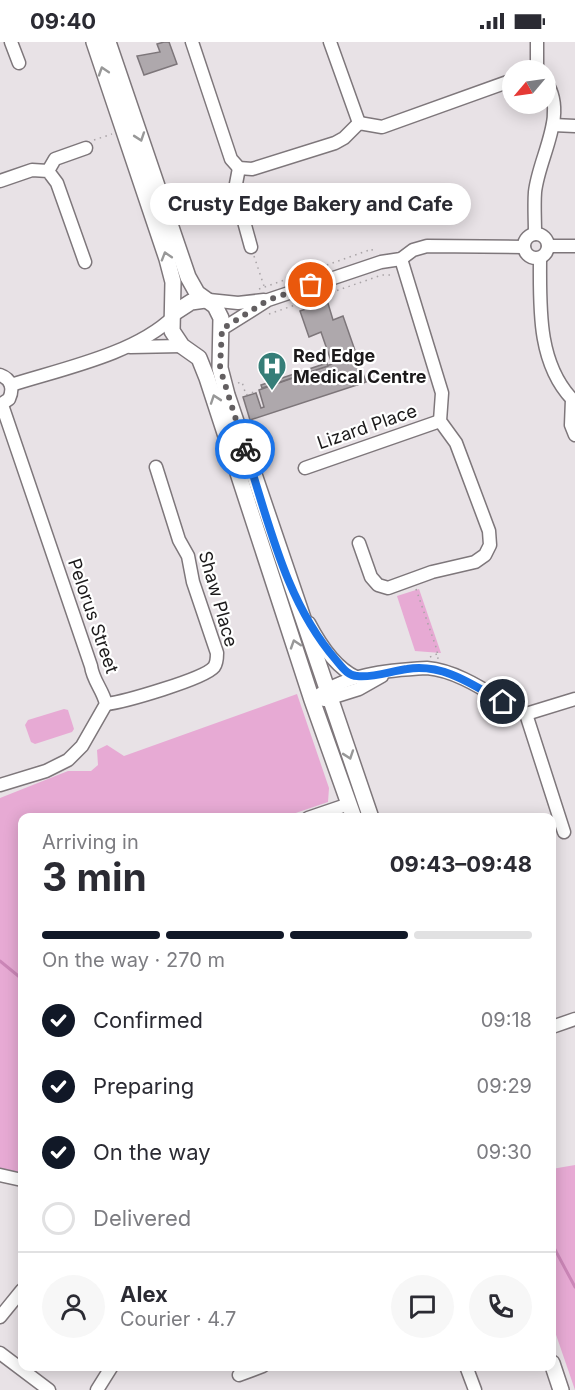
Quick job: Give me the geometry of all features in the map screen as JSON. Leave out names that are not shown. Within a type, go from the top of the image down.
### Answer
[{"type":"street","points":[[11,42],[19,63]]},
{"type":"street","points":[[94,42],[167,259],[173,282],[172,331],[185,347],[199,358],[211,388],[312,700],[352,811]]},
{"type":"street","points":[[108,42],[188,277],[197,292],[219,311],[220,368],[227,395],[292,593],[368,813]]},
{"type":"street","points":[[192,42],[231,159],[239,168],[252,169],[335,143],[344,138],[358,123]]},
{"type":"street","points":[[330,42],[358,123]]},
{"type":"street","points":[[537,42],[537,60]]},
{"type":"street","points":[[358,123],[381,127],[502,84]]},
{"type":"street","points":[[535,234],[535,192],[553,125],[553,114]]},
{"type":"street","points":[[553,125],[575,126]]},
{"type":"street","points":[[48,171],[55,159],[86,148]]},
{"type":"street","points":[[239,168],[235,189],[251,247]]},
{"type":"street","points":[[0,181],[32,170],[48,171],[57,183],[85,262]]},
{"type":"street","points":[[535,234],[544,237],[549,246],[547,253],[540,258],[531,257],[524,247],[528,237],[535,234]]},
{"type":"street","points":[[11,385],[126,348],[160,330],[173,315],[191,302],[207,300],[238,303],[268,300],[376,263],[401,260],[413,250],[427,246],[524,247]]},
{"type":"street","points":[[549,246],[575,246]]},
{"type":"street","points":[[540,258],[542,336],[555,379],[573,399],[571,425],[575,435]]},
{"type":"street","points":[[359,543],[371,577],[378,585],[388,588],[474,562],[485,555],[490,545],[489,531],[456,443],[440,421],[442,393],[401,260]]},
{"type":"street","points":[[126,348],[185,347],[208,344],[221,331],[268,300]]},
{"type":"street","points":[[0,375],[6,377],[11,385],[12,394],[1,405]]},
{"type":"street","name":"Pelorus Street","points":[[1,405],[93,677],[104,694],[106,704]]},
{"type":"street","name":"Lizard Place","points":[[305,468],[440,421]]},
{"type":"street","name":"Shaw Place","points":[[106,704],[118,703],[176,684],[208,672],[216,665],[217,653],[193,582],[188,556],[179,540],[156,467]]},
{"type":"street","points":[[292,593],[321,643],[345,670],[356,676]]},
{"type":"street","points":[[328,694],[356,676],[408,669],[438,669],[526,714],[575,699]]},
{"type":"street","points":[[312,700],[328,694],[359,689],[388,673]]},
{"type":"street","points":[[0,785],[46,771],[68,760],[82,746],[106,704]]},
{"type":"street","points":[[526,714],[564,832]]},
{"type":"street","points":[[556,1026],[575,1019]]},
{"type":"street","points":[[0,1175],[18,1179]]},
{"type":"street","points":[[0,1317],[18,1295]]},
{"type":"street","points":[[0,1353],[18,1367]]},
{"type":"street","points":[[24,1371],[49,1390]]},
{"type":"street","points":[[97,1390],[109,1371]]},
{"type":"street","points":[[239,1375],[250,1371]]},
{"type":"street","points":[[468,1371],[475,1390]]},
{"type":"street","points":[[555,1371],[561,1390]]},
{"type":"path","points":[[86,148],[87,143],[123,130]]},
{"type":"path","points":[[251,247],[264,287]]},
{"type":"path","points":[[255,290],[372,249],[376,263]]},
{"type":"path","points":[[235,384],[242,382],[246,395],[254,392]]},
{"type":"path","points":[[413,579],[437,650],[438,669]]},
{"type":"shaded area","points":[[419,589],[441,653],[415,651],[397,596]]},
{"type":"shaded area","points":[[297,694],[329,788],[328,802],[296,813],[18,813],[18,1172],[0,1168],[0,798],[68,771],[91,771],[98,765],[97,750],[107,745],[124,756]]},
{"type":"shaded area","points":[[64,709],[68,710],[74,729],[72,732],[35,744],[31,742],[25,725],[28,720]]},
{"type":"shaded area","points":[[575,1165],[575,1390],[556,1335],[556,1168]]},
{"type":"building","points":[[169,42],[177,64],[144,75],[137,56],[160,52],[157,44]]},
{"type":"building","points":[[323,297],[324,301],[327,300],[333,320],[343,316],[366,382],[250,420],[243,397],[256,393],[261,408],[264,407],[259,390],[332,364],[321,332],[309,337],[300,311],[306,309],[305,304]]},
{"type":"building","points":[[327,363],[328,366],[262,388],[261,385]]},
{"type":"waterway","points":[[0,961],[18,976]]},
{"type":"waterway","points":[[556,1251],[575,1287]]},
{"type":"way so far","points":[[245,449],[220,368],[219,352],[222,329],[268,300],[311,285]]},
{"type":"place","name":"Crusty Edge Bakery and Cafe","points":[[311,285]]},
{"type":"place","name":"Red Edge Medical Centre","points":[[272,392]]},
{"type":"route","points":[[245,449],[292,593],[321,643],[349,674],[356,676],[408,669],[438,669],[468,682],[503,702]]}]
